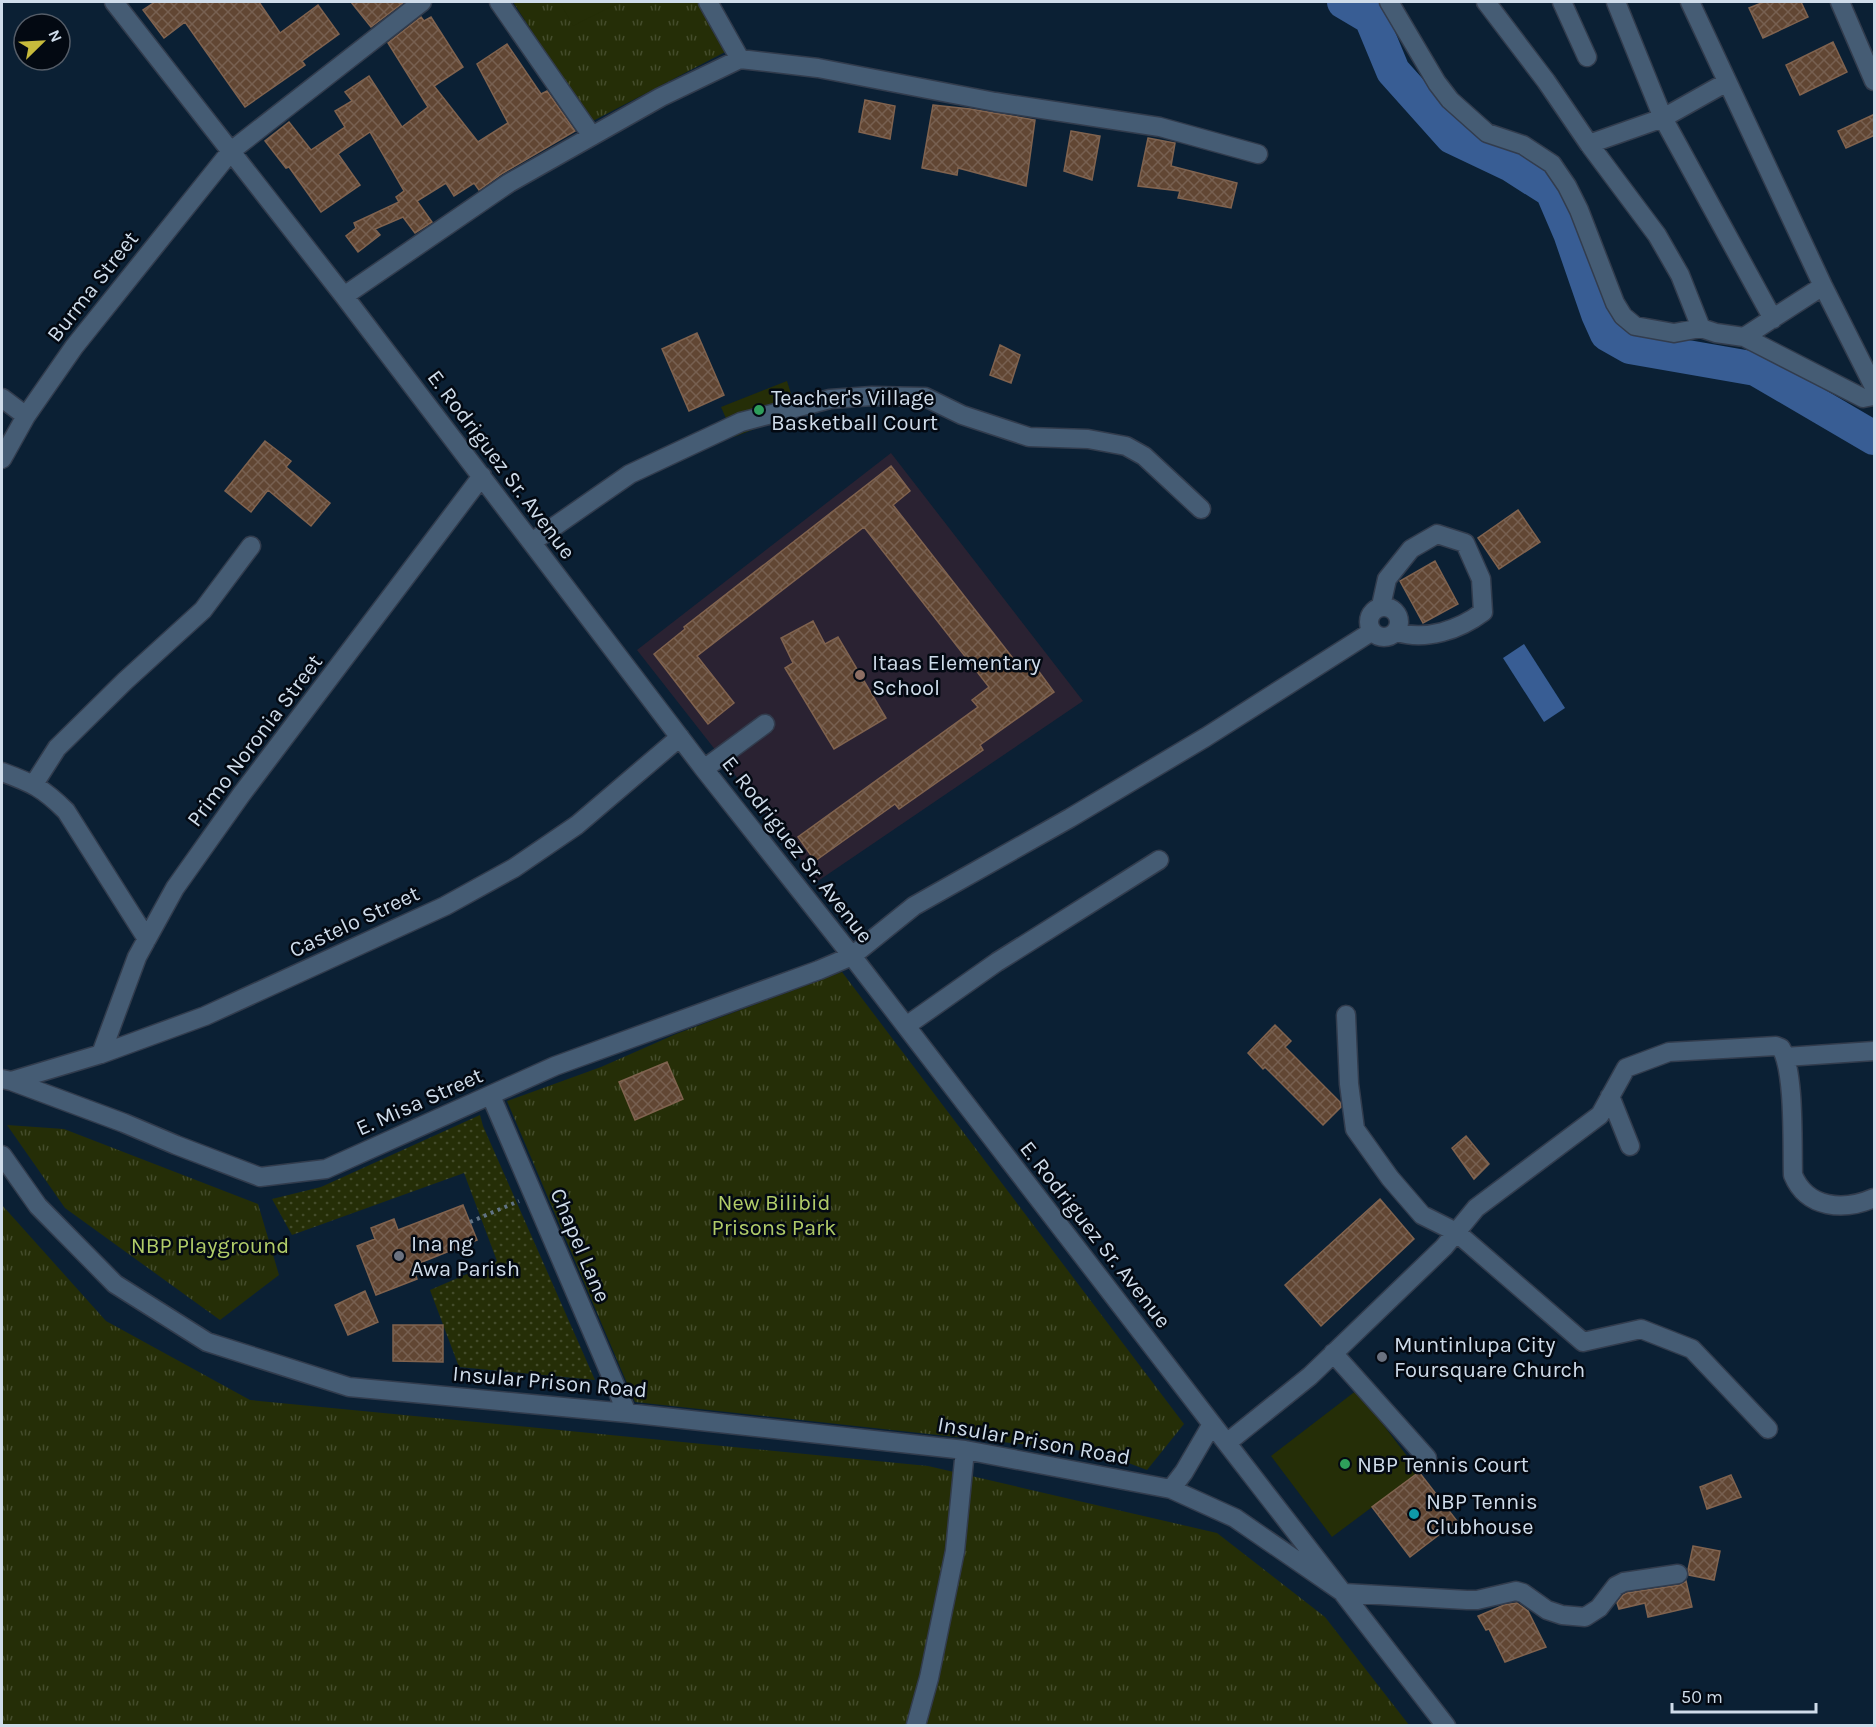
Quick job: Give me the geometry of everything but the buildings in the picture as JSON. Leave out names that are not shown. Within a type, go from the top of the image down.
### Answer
[{"type":"street","name":"E. Rodriguez Sr. Avenue","points":[[114,2],[344,296],[704,769],[852,956],[1446,1725]]},
{"type":"street","name":"Burma Street","points":[[2,459],[27,416],[74,347],[231,151],[422,2]]},
{"type":"street","points":[[499,2],[592,136]]},
{"type":"street","points":[[708,2],[740,58]]},
{"type":"street","points":[[1389,2],[1437,83],[1450,100],[1487,133],[1523,145],[1552,164],[1579,210],[1615,303],[1623,316],[1635,326],[1674,333],[1701,328],[1716,333],[1744,337],[1863,398],[1873,396],[1875,392]]},
{"type":"street","points":[[1486,2],[1657,235],[1680,275],[1701,328]]},
{"type":"street","points":[[1562,2],[1587,57]]},
{"type":"street","points":[[1616,2],[1663,118],[1773,319]]},
{"type":"street","points":[[1690,2],[1823,286],[1875,387]]},
{"type":"street","points":[[1840,2],[1875,81]]},
{"type":"street","points":[[344,296],[509,183],[661,97],[740,58],[818,68],[994,102],[1160,127],[1258,154]]},
{"type":"street","points":[[1589,144],[1663,118],[1726,82]]},
{"type":"street","points":[[1744,337],[1823,286]]},
{"type":"street","points":[[532,542],[630,474],[741,422],[830,399],[872,396],[925,398],[973,419],[1029,437],[1088,439],[1126,446],[1144,456],[1201,509]]},
{"type":"street","points":[[2,398],[27,416]]},
{"type":"street","name":"Primo Noronia Street","points":[[101,1054],[137,957],[175,888],[241,795],[482,476]]},
{"type":"street","points":[[1437,534],[1466,543],[1481,579],[1483,612],[1468,622],[1434,634],[1409,635],[1397,632],[1384,638],[1371,632],[1368,622],[1372,612],[1381,606],[1387,579],[1411,549],[1437,534]]},
{"type":"street","points":[[34,784],[57,748],[125,681],[203,610],[251,546]]},
{"type":"street","points":[[1381,606],[1393,609],[1400,620],[1397,632]]},
{"type":"street","name":"E. Misa Street","points":[[6,1080],[124,1123],[260,1177],[326,1169],[555,1066],[852,956],[914,906],[1060,824],[1206,737],[1371,632]]},
{"type":"street","points":[[704,769],[765,724]]},
{"type":"street","name":"Castelo Street","points":[[6,1080],[101,1054],[205,1016],[445,906],[514,868],[577,825],[680,737]]},
{"type":"street","points":[[2,772],[34,784],[49,793],[66,811],[147,939]]},
{"type":"street","points":[[906,1026],[997,963],[1159,860]]},
{"type":"street","points":[[1346,1016],[1349,1084],[1355,1129],[1390,1178],[1422,1215],[1456,1232],[1583,1342],[1641,1329],[1692,1349],[1768,1429]]},
{"type":"street","points":[[1227,1442],[1310,1376],[1437,1254],[1476,1208],[1600,1115],[1626,1068],[1669,1052],[1776,1046],[1781,1048],[1791,1093],[1793,1174],[1797,1183],[1803,1192],[1821,1203],[1839,1207],[1863,1203],[1875,1198]]},
{"type":"street","points":[[1785,1058],[1875,1051]]},
{"type":"street","name":"Chapel Lane","points":[[491,1096],[627,1413]]},
{"type":"street","points":[[1610,1096],[1630,1146]]},
{"type":"street","name":"Insular Prison Road","points":[[2,1155],[38,1206],[115,1284],[207,1342],[349,1386],[627,1413],[965,1450],[1171,1489],[1235,1518],[1344,1593]]},
{"type":"street","points":[[1333,1353],[1427,1458]]},
{"type":"street","points":[[1171,1489],[1184,1472],[1212,1424]]},
{"type":"street","points":[[916,1725],[929,1678],[956,1551],[965,1450]]},
{"type":"street","points":[[1344,1593],[1477,1600],[1516,1591],[1547,1610],[1562,1616],[1585,1617],[1599,1608],[1616,1586],[1624,1582],[1678,1574]]},
{"type":"path","points":[[470,1222],[533,1194]]},
{"type":"shaded area","name":"Itaas Elementary School","points":[[891,453],[1083,701],[818,881],[637,650]]},
{"type":"green space","points":[[513,2],[697,2],[727,51],[591,122]]},
{"type":"green space","points":[[560,2],[620,2],[573,26]]},
{"type":"green space","name":"Teacher's Village Basketball Court","points":[[787,381],[797,413],[734,437],[721,407]]},
{"type":"green space","name":"New Bilibid Prisons Park","points":[[842,972],[1184,1424],[1147,1470],[1102,1453],[635,1402],[507,1101],[601,1067],[676,1034]]},
{"type":"green space","points":[[480,1115],[595,1380],[459,1367],[430,1290],[497,1261],[464,1173],[292,1235],[272,1199],[321,1187]]},
{"type":"green space","name":"NBP Playground","points":[[7,1125],[64,1129],[258,1204],[279,1275],[220,1320],[65,1208]]},
{"type":"green space","points":[[2,1205],[106,1321],[250,1400],[928,1466],[1217,1533],[1325,1617],[1409,1725],[2,1725]]},
{"type":"green space","name":"NBP Tennis Court","points":[[1357,1390],[1419,1472],[1332,1537],[1271,1456]]},
{"type":"water","points":[[1524,644],[1565,708],[1544,722],[1503,658]]},
{"type":"waterway","points":[[1344,2],[1371,18],[1393,71],[1452,137],[1511,165],[1552,191],[1607,334],[1630,347],[1756,369],[1874,438]]},
{"type":"place","name":"Teacher's Village Basketball Court","points":[[759,410]]},
{"type":"place","name":"Itaas Elementary School","points":[[860,675]]},
{"type":"place","name":"Ina ng Awa Parish","points":[[399,1256]]},
{"type":"place","name":"Muntinlupa City Foursquare Church","points":[[1382,1357]]},
{"type":"place","name":"NBP Tennis Court","points":[[1345,1464]]},
{"type":"place","name":"NBP Tennis Clubhouse","points":[[1414,1514]]}]
